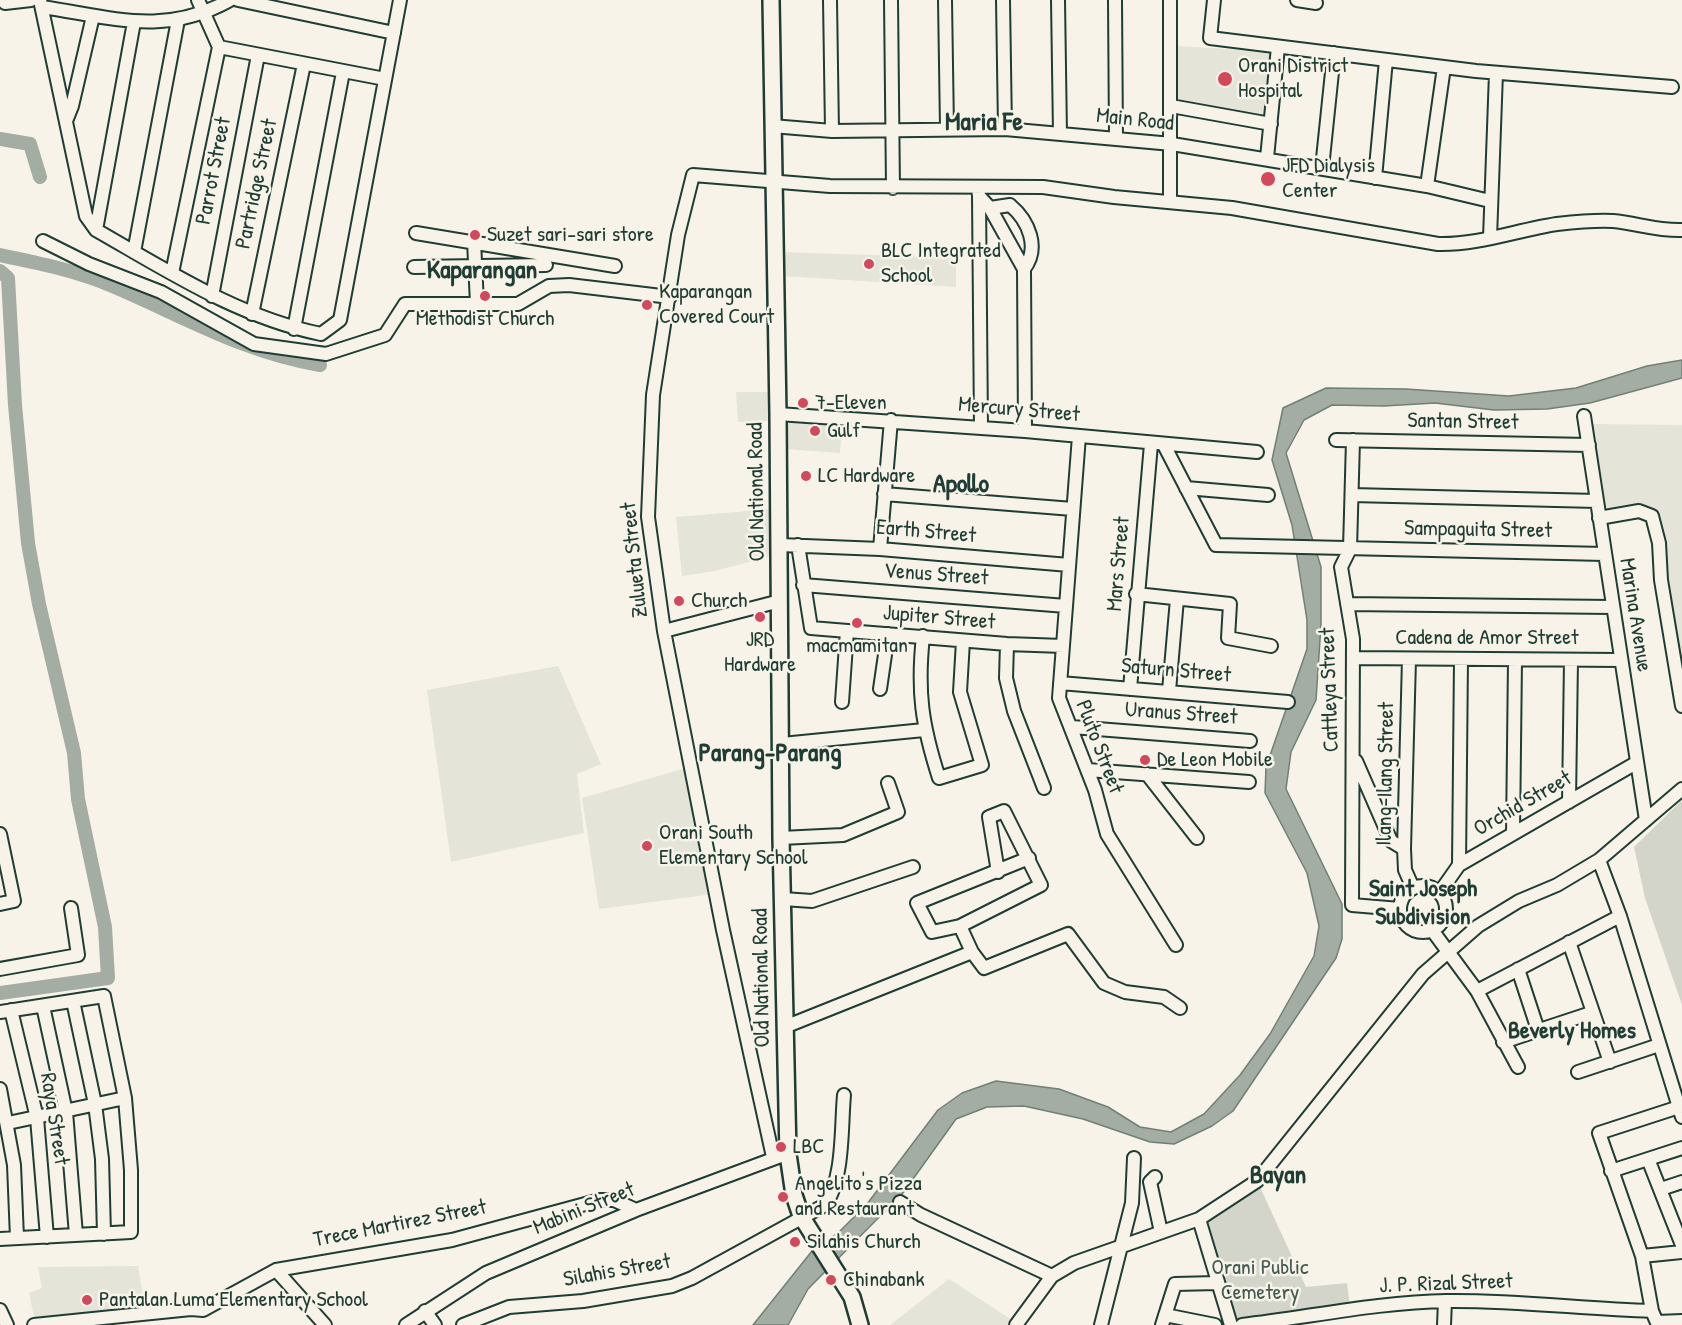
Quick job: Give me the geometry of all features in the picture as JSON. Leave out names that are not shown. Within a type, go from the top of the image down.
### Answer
[{"type":"main road","name":"Old National Road","points":[[771,0],[780,545],[781,838],[787,1026],[780,1156],[801,1216],[852,1297],[860,1325]]},
{"type":"street","points":[[5,0],[5,3],[38,2],[93,16],[134,22],[178,20],[205,14],[230,0]]},
{"type":"street","points":[[172,273],[219,47],[198,0]]},
{"type":"street","points":[[238,0],[393,33]]},
{"type":"street","points":[[38,2],[86,216],[96,230],[212,296],[294,329],[321,334],[340,320],[400,0]]},
{"type":"street","points":[[830,0],[832,131]]},
{"type":"street","points":[[891,0],[893,188]]},
{"type":"street","points":[[945,0],[947,128]]},
{"type":"street","points":[[1003,0],[1005,129]]},
{"type":"street","points":[[1058,0],[1060,134]]},
{"type":"street","points":[[1115,0],[1116,139]]},
{"type":"street","points":[[1170,0],[1172,144],[1170,201]]},
{"type":"street","points":[[1214,0],[1210,38],[1496,73],[1672,87]]},
{"type":"street","points":[[1297,0],[1316,3]]},
{"type":"street","points":[[66,121],[72,106],[93,16]]},
{"type":"street","points":[[134,252],[178,20]]},
{"type":"street","points":[[96,230],[134,22]]},
{"type":"street","points":[[219,47],[385,79]]},
{"type":"street","points":[[1267,158],[1278,47]]},
{"type":"street","points":[[1322,168],[1334,53]]},
{"type":"street","name":"Parrot Street","points":[[212,296],[258,55]]},
{"type":"street","points":[[1375,178],[1386,60]]},
{"type":"street","name":"Partridge Street","points":[[252,314],[304,64]]},
{"type":"street","points":[[1427,186],[1444,67]]},
{"type":"street","points":[[294,329],[343,72]]},
{"type":"street","points":[[1490,238],[1496,73]]},
{"type":"street","points":[[1171,106],[1271,124]]},
{"type":"street","name":"Main Road","points":[[772,126],[832,131],[1005,129],[1172,144],[1427,186],[1490,201]]},
{"type":"street","name":"Zulueta Street","points":[[773,183],[693,175],[678,235],[670,297],[652,395],[648,460],[648,517],[664,631],[723,930],[780,1156]]},
{"type":"street","points":[[773,183],[978,192],[1043,187],[1114,197],[1232,208],[1438,244],[1465,245],[1558,224],[1613,221],[1666,231],[1682,230]]},
{"type":"street","points":[[978,192],[990,208],[1024,269],[1024,431]]},
{"type":"street","points":[[978,192],[981,428]]},
{"type":"street","points":[[990,208],[1010,205],[1018,211],[1034,242],[1031,260],[1024,269]]},
{"type":"street","points":[[416,233],[474,241],[546,259],[615,266]]},
{"type":"street","points":[[43,241],[88,264],[161,291],[254,344],[326,354],[385,335],[405,304],[518,303],[549,286],[569,285],[670,297]]},
{"type":"street","points":[[474,241],[477,304]]},
{"type":"street","points":[[546,259],[549,286]]},
{"type":"street","points":[[414,267],[546,259]]},
{"type":"street","name":"Mercury Street","points":[[778,414],[891,420],[1257,452]]},
{"type":"street","name":"Marina Avenue","points":[[1584,416],[1646,820]]},
{"type":"street","points":[[880,549],[891,420]]},
{"type":"street","name":"Pluto Street","points":[[1079,436],[1059,698],[1088,770],[1107,834],[1176,945]]},
{"type":"street","name":"Santan Street","points":[[1336,440],[1588,445]]},
{"type":"street","name":"Cattleya Street","points":[[1353,440],[1350,549],[1341,567],[1354,658],[1353,906],[1400,909]]},
{"type":"street","points":[[1158,444],[1186,488],[1268,495]]},
{"type":"street","name":"Mars Street","points":[[1130,689],[1136,594],[1158,444]]},
{"type":"street","name":"Sampaguita Street","points":[[1186,488],[1216,544],[1604,554]]},
{"type":"street","points":[[884,494],[1073,509]]},
{"type":"street","points":[[1352,495],[1597,501]]},
{"type":"street","points":[[1599,518],[1639,511],[1652,516],[1659,543],[1661,580],[1682,706]]},
{"type":"street","name":"Earth Street","points":[[780,545],[880,549],[1069,565]]},
{"type":"street","points":[[798,545],[802,585]]},
{"type":"street","name":"Venus Street","points":[[802,585],[1066,606]]},
{"type":"street","name":"Jupiter Street","points":[[802,585],[811,628],[963,641],[1063,646]]},
{"type":"street","points":[[1136,594],[1230,604],[1228,638],[1271,646]]},
{"type":"street","points":[[1169,691],[1177,599]]},
{"type":"street","points":[[664,631],[780,601]]},
{"type":"street","points":[[1347,604],[1612,607]]},
{"type":"street","points":[[842,702],[847,632]]},
{"type":"street","points":[[880,689],[888,634]]},
{"type":"street","points":[[923,636],[919,673],[924,730],[939,778],[982,765],[960,692],[963,641]]},
{"type":"street","points":[[1007,644],[1006,678],[1014,711],[1044,788]]},
{"type":"street","name":"Cadena de Amor Street","points":[[1354,658],[1621,660]]},
{"type":"street","name":"Ilang-Ilang Street","points":[[1409,659],[1404,849],[1405,870],[1413,888]]},
{"type":"street","points":[[1459,865],[1461,659]]},
{"type":"street","points":[[1514,833],[1515,660]]},
{"type":"street","points":[[1569,802],[1571,660]]},
{"type":"street","name":"Saturn Street","points":[[1060,683],[1288,702]]},
{"type":"street","name":"Uranus Street","points":[[1072,727],[1250,741]]},
{"type":"street","points":[[782,744],[924,730]]},
{"type":"street","points":[[1353,754],[1391,841],[1404,849]]},
{"type":"street","name":"Orchid Street","points":[[1440,892],[1459,865],[1636,763]]},
{"type":"street","points":[[1088,770],[1249,782]]},
{"type":"street","points":[[1147,774],[1197,838]]},
{"type":"street","points":[[781,838],[843,835],[898,812],[888,783]]},
{"type":"street","points":[[1016,1325],[1052,1276],[1074,1263],[1199,1219],[1257,1180],[1423,974],[1478,926],[1511,906],[1557,885],[1599,860],[1682,789]]},
{"type":"street","points":[[998,872],[989,817],[1004,811],[1029,858],[1041,885],[960,926],[932,932],[917,903],[998,872],[1029,858]]},
{"type":"street","points":[[0,834],[14,902],[0,904]]},
{"type":"street","points":[[1599,860],[1620,916],[1680,1112],[1599,1133],[1642,1256],[1656,1320]]},
{"type":"street","points":[[783,899],[812,901],[913,867]]},
{"type":"street","points":[[1429,886],[1440,892],[1446,904],[1446,915],[1441,924],[1432,930],[1418,931],[1405,923],[1400,909],[1404,896],[1413,888],[1429,886]]},
{"type":"street","points":[[0,969],[78,955],[71,908]]},
{"type":"street","points":[[1477,991],[1620,916]]},
{"type":"street","points":[[960,926],[972,952],[984,968],[1068,934],[1104,983],[1125,992],[1164,997],[1180,1008]]},
{"type":"street","points":[[1432,930],[1477,991],[1518,1067]]},
{"type":"street","points":[[1569,942],[1591,1013],[1610,1062]]},
{"type":"street","points":[[787,1026],[972,952]]},
{"type":"street","points":[[1518,969],[1538,1030]]},
{"type":"street","points":[[0,1239],[131,1232],[131,1170],[125,1098],[104,996],[5,1011]]},
{"type":"street","points":[[73,1001],[95,1104],[102,1159],[104,1234]]},
{"type":"street","points":[[43,1006],[66,1112],[76,1235]]},
{"type":"street","name":"Raya Street","points":[[5,1011],[37,1118],[47,1236]]},
{"type":"street","points":[[1503,1041],[1591,1013]]},
{"type":"street","points":[[1578,1072],[1659,1045]]},
{"type":"street","points":[[0,1089],[14,1165],[17,1238]]},
{"type":"street","name":"Silahis Street","points":[[463,1325],[510,1307],[583,1301],[672,1286],[692,1278],[801,1216],[825,1205],[831,1196],[840,1150],[844,1095]]},
{"type":"street","points":[[8,1123],[125,1098]]},
{"type":"street","points":[[1611,1171],[1682,1148]]},
{"type":"street","name":"Mabini Street","points":[[406,1325],[486,1273],[636,1210],[780,1156]]},
{"type":"street","points":[[1101,1325],[1132,1203],[1134,1158]]},
{"type":"street","points":[[1648,1159],[1661,1189],[1677,1215],[1682,1245]]},
{"type":"street","points":[[1155,1177],[1150,1182],[1161,1232]]},
{"type":"street","points":[[1661,1189],[1682,1182]]},
{"type":"street","name":"Trece Martirez Street","points":[[34,1325],[155,1312],[203,1310],[276,1270],[452,1240],[600,1200],[614,1200],[636,1210]]},
{"type":"street","points":[[900,1202],[921,1215],[1052,1276]]},
{"type":"street","points":[[1199,1219],[1231,1325]]},
{"type":"street","points":[[1642,1256],[1682,1252]]},
{"type":"street","points":[[276,1270],[325,1325]]},
{"type":"street","points":[[1215,1325],[1163,1320],[1175,1284],[1217,1283]]},
{"type":"street","points":[[1444,1325],[1445,1301]]},
{"type":"street","name":"J. P. Rizal Street","points":[[1242,1325],[1445,1301],[1552,1303],[1656,1320],[1682,1321]]},
{"type":"street","points":[[0,1310],[7,1325]]},
{"type":"street","points":[[425,1311],[435,1325]]},
{"type":"shaded area","name":"Orani District Hospital","points":[[1177,46],[1275,52],[1269,121],[1176,105]]},
{"type":"shaded area","name":"BLC Integrated School","points":[[782,252],[956,258],[956,287],[782,276]]},
{"type":"shaded area","points":[[1682,360],[1682,378],[1590,403],[1547,409],[1494,410],[1435,403],[1384,406],[1332,405],[1304,420],[1286,453],[1321,567],[1321,625],[1316,700],[1291,752],[1286,789],[1342,904],[1342,939],[1336,958],[1233,1111],[1212,1126],[1174,1144],[1150,1142],[1083,1119],[1024,1106],[987,1107],[956,1119],[903,1193],[808,1289],[788,1325],[753,1325],[812,1251],[839,1232],[867,1204],[938,1110],[962,1093],[996,1081],[1059,1089],[1108,1107],[1140,1127],[1171,1132],[1204,1114],[1240,1075],[1270,1034],[1314,956],[1319,926],[1307,873],[1265,793],[1266,767],[1307,649],[1307,620],[1292,525],[1272,460],[1283,408],[1326,388],[1406,389],[1509,396],[1576,388],[1647,366]]},
{"type":"shaded area","points":[[736,392],[770,392],[770,421],[738,422]]},
{"type":"shaded area","name":"Gulf","points":[[789,418],[842,423],[840,453],[786,449]]},
{"type":"shaded area","points":[[1593,424],[1682,425],[1682,687],[1652,508],[1603,512]]},
{"type":"shaded area","points":[[771,509],[775,555],[715,571],[682,576],[676,517]]},
{"type":"shaded area","points":[[558,666],[601,764],[577,774],[584,833],[451,862],[427,690]]},
{"type":"shaded area","name":"Orani South Elementary School","points":[[689,767],[714,894],[599,909],[582,798]]},
{"type":"shaded area","name":"Pantalan Luma Elementary School","points":[[138,1266],[145,1307],[35,1321],[29,1293],[42,1288],[38,1267]]},
{"type":"shaded area","points":[[949,1279],[1012,1320],[1009,1325],[890,1325]]},
{"type":"green space","points":[[1682,800],[1682,1005],[1645,898],[1634,847]]},
{"type":"green space","name":"Orani Public Cemetery","points":[[1260,1187],[1306,1287],[1347,1283],[1350,1307],[1243,1323],[1231,1317],[1202,1222]]},
{"type":"waterway","points":[[0,139],[30,144],[40,177]]},
{"type":"waterway","points":[[0,255],[87,276],[240,343],[265,352],[320,365]]},
{"type":"waterway","points":[[0,271],[8,278],[15,405],[28,543],[39,604],[74,753],[78,799],[105,927],[108,978],[0,993]]},
{"type":"place","name":"Orani District Hospital","points":[[1225,79]]},
{"type":"place","name":"JFD Dialysis Center","points":[[1268,179]]},
{"type":"place","name":"Suzet sari-sari store","points":[[475,235]]},
{"type":"place","name":"BLC Integrated School","points":[[869,264]]},
{"type":"place","name":"Methodist Church","points":[[485,296]]},
{"type":"place","name":"Kaparangan Covered Court","points":[[647,305]]},
{"type":"place","name":"7-Eleven","points":[[803,403]]},
{"type":"place","name":"Gulf","points":[[815,431]]},
{"type":"place","name":"LC Hardware","points":[[806,476]]},
{"type":"place","name":"Church","points":[[679,601]]},
{"type":"place","name":"JRD Hardware","points":[[760,617]]},
{"type":"place","name":"macmamitan","points":[[857,623]]},
{"type":"place","name":"De Leon Mobile","points":[[1145,760]]},
{"type":"place","name":"Orani South Elementary School","points":[[647,846]]},
{"type":"place","name":"LBC","points":[[781,1147]]},
{"type":"place","name":"Angelito's Pizza and Restaurant","points":[[783,1197]]},
{"type":"place","name":"Silahis Church","points":[[795,1242]]},
{"type":"place","name":"Chinabank","points":[[831,1280]]},
{"type":"place","name":"Pantalan Luma Elementary School","points":[[87,1300]]},
{"type":"district","name":"Maria Fe","points":[[984,123]]},
{"type":"district","name":"Kaparangan","points":[[482,271]]},
{"type":"district","name":"Apollo","points":[[961,485]]},
{"type":"district","name":"Parang-Parang","points":[[770,754]]},
{"type":"district","name":"Saint Joseph Subdivision","points":[[1423,904]]},
{"type":"district","name":"Beverly Homes","points":[[1572,1032]]},
{"type":"district","name":"Bayan","points":[[1278,1176]]}]
